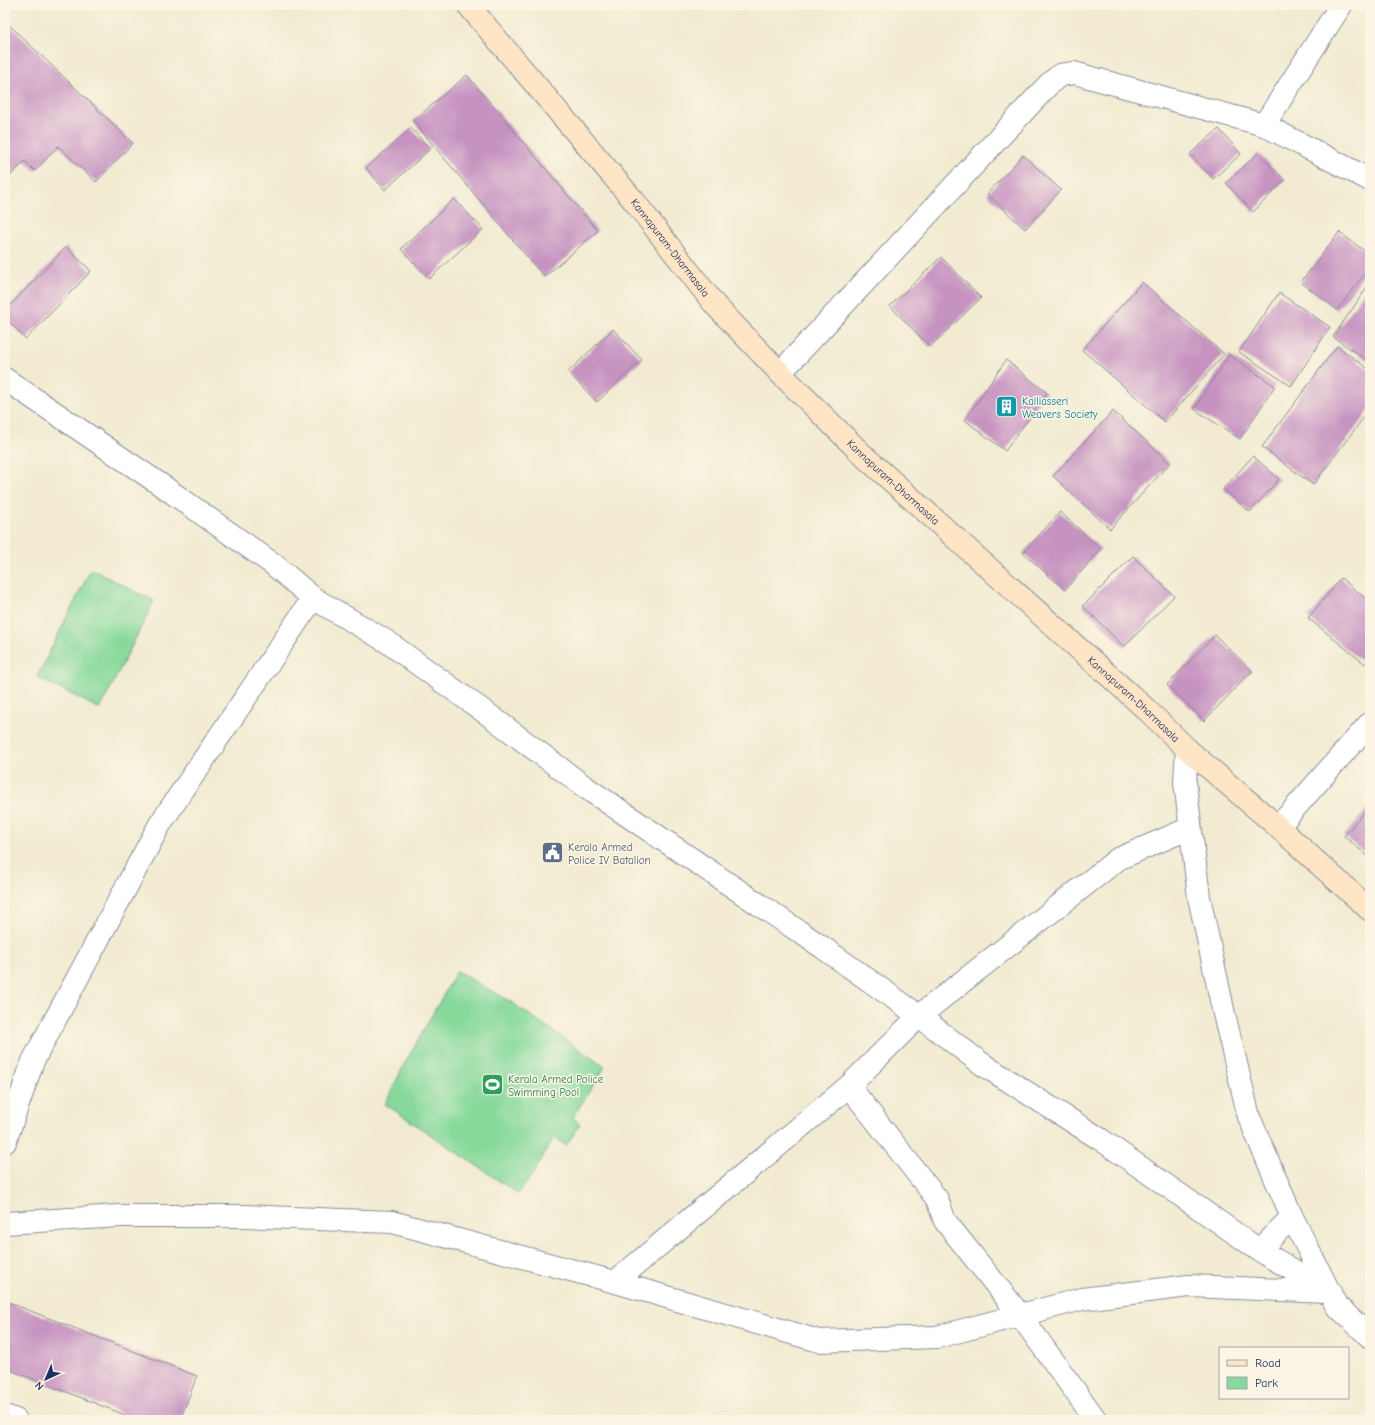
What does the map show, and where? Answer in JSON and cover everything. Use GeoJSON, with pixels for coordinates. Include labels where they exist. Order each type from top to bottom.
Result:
{"type":"FeatureCollection","features":[{"type":"Feature","properties":{"kind":"main road","name":"Kannapuram-Dharmasala"},"geometry":{"type":"LineString","coordinates":[[468,5],[634,201],[715,305],[780,373],[865,457],[1147,710],[1187,748],[1370,910]]}},
{"type":"Feature","properties":{"kind":"street"},"geometry":{"type":"LineString","coordinates":[[1264,125],[1341,5]]}},
{"type":"Feature","properties":{"kind":"street"},"geometry":{"type":"LineString","coordinates":[[780,373],[1049,84],[1060,75],[1074,73],[1264,125],[1370,180]]}},
{"type":"Feature","properties":{"kind":"street"},"geometry":{"type":"LineString","coordinates":[[5,378],[142,471],[248,546],[273,564],[313,598],[386,641],[493,718],[585,787],[822,947],[919,1016],[982,1064],[1100,1139],[1259,1250],[1330,1292]]}},
{"type":"Feature","properties":{"kind":"street"},"geometry":{"type":"LineString","coordinates":[[5,1142],[33,1061],[160,824],[313,598]]}},
{"type":"Feature","properties":{"kind":"street"},"geometry":{"type":"LineString","coordinates":[[1278,827],[1370,723]]}},
{"type":"Feature","properties":{"kind":"street"},"geometry":{"type":"LineString","coordinates":[[1187,748],[1185,782],[1199,897],[1224,1014],[1249,1118],[1292,1217],[1336,1305],[1370,1338]]}},
{"type":"Feature","properties":{"kind":"street"},"geometry":{"type":"LineString","coordinates":[[614,1282],[849,1086],[919,1016],[1118,859],[1190,828]]}},
{"type":"Feature","properties":{"kind":"street"},"geometry":{"type":"LineString","coordinates":[[849,1086],[937,1199],[945,1221],[1020,1315],[1096,1420]]}},
{"type":"Feature","properties":{"kind":"street"},"geometry":{"type":"LineString","coordinates":[[5,1223],[120,1216],[245,1216],[392,1222],[614,1282],[819,1341],[936,1337],[1082,1299],[1188,1286],[1330,1292]]}},
{"type":"Feature","properties":{"kind":"street"},"geometry":{"type":"LineString","coordinates":[[1259,1250],[1292,1217]]}},
{"type":"Feature","properties":{"kind":"street"},"geometry":{"type":"LineString","coordinates":[[5,1416],[16,1420]]}},
{"type":"Feature","properties":{"kind":"green space"},"geometry":{"type":"Polygon","coordinates":[[[91,569],[154,601],[100,709],[37,677],[91,569]]]}},
{"type":"Feature","properties":{"kind":"green space","name":"Kerala Armed Police Swimming Pool"},"geometry":{"type":"Polygon","coordinates":[[[457,971],[511,1002],[605,1067],[573,1117],[580,1124],[566,1146],[554,1137],[535,1171],[518,1194],[385,1104],[406,1061],[457,971]]]}},
{"type":"Feature","properties":{"kind":"building"},"geometry":{"type":"Polygon","coordinates":[[[5,21],[133,143],[96,182],[58,146],[35,171],[25,161],[6,180],[5,105],[10,100],[5,95],[5,21]]]}},
{"type":"Feature","properties":{"kind":"building"},"geometry":{"type":"Polygon","coordinates":[[[467,75],[598,231],[544,277],[413,121],[467,75]]]}},
{"type":"Feature","properties":{"kind":"building"},"geometry":{"type":"Polygon","coordinates":[[[411,128],[430,149],[385,190],[366,168],[411,128]]]}},
{"type":"Feature","properties":{"kind":"building"},"geometry":{"type":"Polygon","coordinates":[[[1219,129],[1241,154],[1213,179],[1190,154],[1219,129]]]}},
{"type":"Feature","properties":{"kind":"building"},"geometry":{"type":"Polygon","coordinates":[[[1258,153],[1285,180],[1253,212],[1226,183],[1258,153]]]}},
{"type":"Feature","properties":{"kind":"building"},"geometry":{"type":"Polygon","coordinates":[[[1023,155],[1061,190],[1025,229],[987,194],[1023,155]]]}},
{"type":"Feature","properties":{"kind":"building"},"geometry":{"type":"Polygon","coordinates":[[[454,199],[483,229],[429,279],[401,249],[454,199]]]}},
{"type":"Feature","properties":{"kind":"building"},"geometry":{"type":"Polygon","coordinates":[[[1339,232],[1370,255],[1370,267],[1337,310],[1301,282],[1339,232]]]}},
{"type":"Feature","properties":{"kind":"building"},"geometry":{"type":"Polygon","coordinates":[[[66,247],[91,271],[26,339],[5,318],[5,311],[66,247]]]}},
{"type":"Feature","properties":{"kind":"building"},"geometry":{"type":"Polygon","coordinates":[[[941,257],[981,298],[930,347],[890,306],[941,257]]]}},
{"type":"Feature","properties":{"kind":"building"},"geometry":{"type":"Polygon","coordinates":[[[1142,282],[1224,354],[1165,422],[1082,350],[1142,282]]]}},
{"type":"Feature","properties":{"kind":"building"},"geometry":{"type":"Polygon","coordinates":[[[1370,283],[1370,362],[1333,337],[1370,283]]]}},
{"type":"Feature","properties":{"kind":"building"},"geometry":{"type":"Polygon","coordinates":[[[1279,293],[1330,327],[1291,386],[1239,352],[1279,293]]]}},
{"type":"Feature","properties":{"kind":"building"},"geometry":{"type":"Polygon","coordinates":[[[613,329],[642,360],[597,402],[568,372],[613,329]]]}},
{"type":"Feature","properties":{"kind":"building"},"geometry":{"type":"Polygon","coordinates":[[[1337,346],[1370,370],[1370,409],[1313,485],[1262,447],[1337,346]]]}},
{"type":"Feature","properties":{"kind":"building"},"geometry":{"type":"Polygon","coordinates":[[[1229,355],[1275,386],[1240,439],[1194,409],[1229,355]]]}},
{"type":"Feature","properties":{"kind":"building","name":"Kalliasseri Weavers Society"},"geometry":{"type":"Polygon","coordinates":[[[1006,360],[1047,393],[1005,451],[965,420],[1006,360]]]}},
{"type":"Feature","properties":{"kind":"building"},"geometry":{"type":"Polygon","coordinates":[[[1113,411],[1170,463],[1110,529],[1053,476],[1113,411]]]}},
{"type":"Feature","properties":{"kind":"building"},"geometry":{"type":"Polygon","coordinates":[[[1253,456],[1279,479],[1250,512],[1223,489],[1253,456]]]}},
{"type":"Feature","properties":{"kind":"building"},"geometry":{"type":"Polygon","coordinates":[[[1060,512],[1101,549],[1065,590],[1023,553],[1060,512]]]}},
{"type":"Feature","properties":{"kind":"building"},"geometry":{"type":"Polygon","coordinates":[[[1133,556],[1174,596],[1124,647],[1083,606],[1133,556]]]}},
{"type":"Feature","properties":{"kind":"building"},"geometry":{"type":"Polygon","coordinates":[[[1341,578],[1370,602],[1370,658],[1365,664],[1308,618],[1341,578]]]}},
{"type":"Feature","properties":{"kind":"building"},"geometry":{"type":"Polygon","coordinates":[[[1215,635],[1252,671],[1204,721],[1167,685],[1215,635]]]}},
{"type":"Feature","properties":{"kind":"building"},"geometry":{"type":"Polygon","coordinates":[[[1370,805],[1370,858],[1344,836],[1370,805]]]}},
{"type":"Feature","properties":{"kind":"building"},"geometry":{"type":"Polygon","coordinates":[[[5,1301],[197,1376],[180,1420],[138,1420],[5,1368],[5,1301]]]}},
{"type":"Feature","properties":{"kind":"place","name":"Kalliasseri Weavers Society"},"geometry":{"type":"Point","coordinates":[1006,407]}},
{"type":"Feature","properties":{"kind":"place","name":"Kerala Armed Police IV Batalion"},"geometry":{"type":"Point","coordinates":[552,853]}},
{"type":"Feature","properties":{"kind":"place","name":"Kerala Armed Police Swimming Pool"},"geometry":{"type":"Point","coordinates":[493,1085]}}]}
